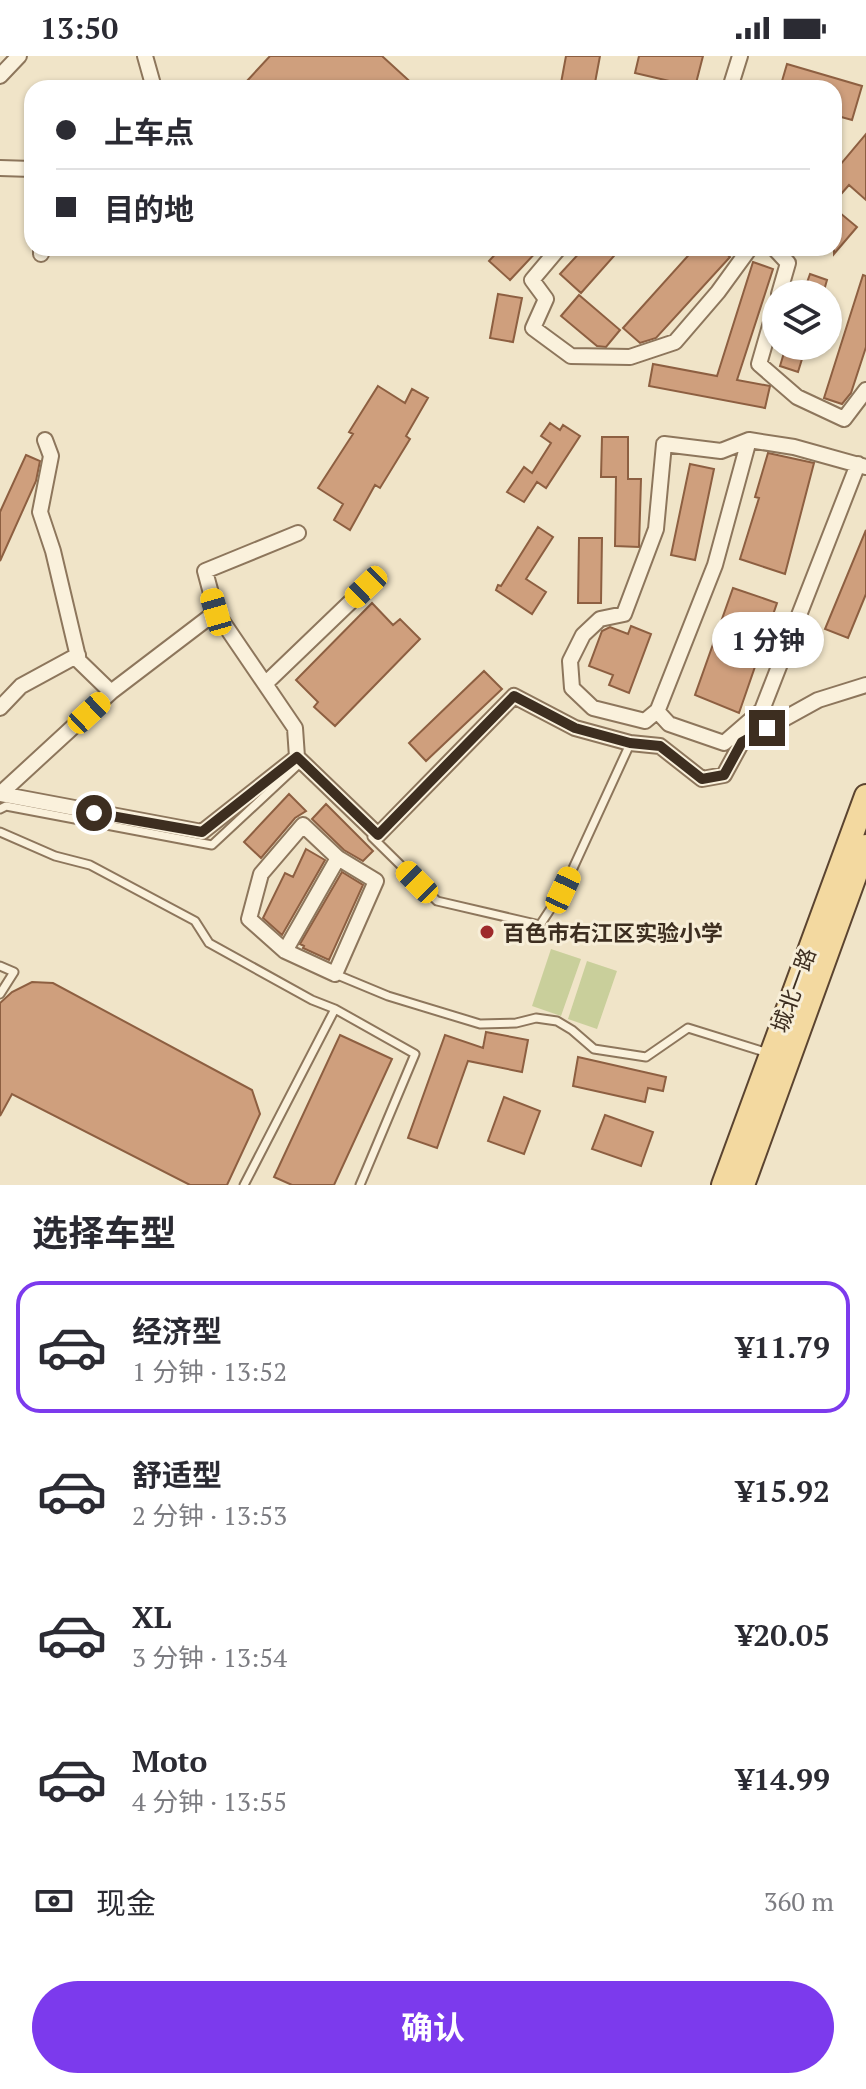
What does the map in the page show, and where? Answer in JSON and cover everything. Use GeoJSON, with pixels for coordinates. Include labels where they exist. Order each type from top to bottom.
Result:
{"type":"FeatureCollection","features":[{"type":"Feature","properties":{"kind":"main road","name":"城北一路"},"geometry":{"type":"LineString","coordinates":[[723,1185],[866,796]]}},
{"type":"Feature","properties":{"kind":"main road","name":"城北一路"},"geometry":{"type":"LineString","coordinates":[[743,1185],[866,846]]}},
{"type":"Feature","properties":{"kind":"street"},"geometry":{"type":"LineString","coordinates":[[0,76],[19,56]]}},
{"type":"Feature","properties":{"kind":"street"},"geometry":{"type":"LineString","coordinates":[[145,56],[152,80]]}},
{"type":"Feature","properties":{"kind":"street"},"geometry":{"type":"LineString","coordinates":[[732,80],[740,56]]}},
{"type":"Feature","properties":{"kind":"street"},"geometry":{"type":"LineString","coordinates":[[0,168],[24,169]]}},
{"type":"Feature","properties":{"kind":"street"},"geometry":{"type":"LineString","coordinates":[[552,256],[532,280],[546,299],[533,328],[571,356],[630,357],[675,342],[744,256]]}},
{"type":"Feature","properties":{"kind":"street"},"geometry":{"type":"LineString","coordinates":[[781,256],[788,263],[783,280]]}},
{"type":"Feature","properties":{"kind":"street"},"geometry":{"type":"LineString","coordinates":[[762,354],[759,364],[797,397],[844,419],[866,390]]}},
{"type":"Feature","properties":{"kind":"street"},"geometry":{"type":"LineString","coordinates":[[45,440],[51,456],[40,512],[53,551],[79,661],[111,692]]}},
{"type":"Feature","properties":{"kind":"street"},"geometry":{"type":"LineString","coordinates":[[657,712],[669,724],[724,743],[762,710],[862,466],[794,447],[749,440],[721,451],[664,444],[656,529],[624,614],[600,619],[583,635],[570,661],[572,688],[593,708],[645,721],[657,712],[715,565],[749,440]]}},
{"type":"Feature","properties":{"kind":"street"},"geometry":{"type":"LineString","coordinates":[[298,533],[205,571],[216,612],[295,728],[297,757],[378,835],[514,696],[575,728],[630,743],[660,746],[702,779],[724,775],[742,742],[818,700],[866,685]]}},
{"type":"Feature","properties":{"kind":"street"},"geometry":{"type":"LineString","coordinates":[[265,684],[366,587]]}},
{"type":"Feature","properties":{"kind":"street"},"geometry":{"type":"LineString","coordinates":[[216,612],[111,692],[0,794],[202,832],[297,757]]}},
{"type":"Feature","properties":{"kind":"street"},"geometry":{"type":"LineString","coordinates":[[0,708],[21,686],[78,655]]}},
{"type":"Feature","properties":{"kind":"street"},"geometry":{"type":"LineString","coordinates":[[303,825],[338,858],[376,881],[335,974],[285,951],[249,919],[261,874],[303,825]]}},
{"type":"Feature","properties":{"kind":"street"},"geometry":{"type":"LineString","coordinates":[[285,951],[338,858]]}},
{"type":"Feature","properties":{"kind":"lane"},"geometry":{"type":"LineString","coordinates":[[0,809],[6,806],[212,845],[299,764],[437,901],[540,925],[563,890],[630,743]]}},
{"type":"Feature","properties":{"kind":"lane"},"geometry":{"type":"LineString","coordinates":[[0,832],[55,856],[90,865],[195,921],[209,943],[415,1054],[360,1185]]}},
{"type":"Feature","properties":{"kind":"lane"},"geometry":{"type":"LineString","coordinates":[[0,966],[14,972],[0,994]]}},
{"type":"Feature","properties":{"kind":"lane"},"geometry":{"type":"LineString","coordinates":[[335,974],[388,996],[480,1024],[516,1023],[536,1018],[557,1021],[594,1049],[646,1057],[688,1028],[770,1053]]}},
{"type":"Feature","properties":{"kind":"lane"},"geometry":{"type":"LineString","coordinates":[[244,1185],[335,1009]]}},
{"type":"Feature","properties":{"kind":"green space"},"geometry":{"type":"Polygon","coordinates":[[[551,949],[581,959],[561,1016],[532,1006],[551,949]]]}},
{"type":"Feature","properties":{"kind":"green space"},"geometry":{"type":"Polygon","coordinates":[[[587,961],[617,971],[597,1029],[568,1019],[587,961]]]}},
{"type":"Feature","properties":{"kind":"building"},"geometry":{"type":"Polygon","coordinates":[[[270,56],[382,56],[408,80],[248,80],[270,56]]]}},
{"type":"Feature","properties":{"kind":"building"},"geometry":{"type":"Polygon","coordinates":[[[566,56],[600,56],[596,80],[562,80],[566,56]]]}},
{"type":"Feature","properties":{"kind":"building"},"geometry":{"type":"Polygon","coordinates":[[[639,56],[703,56],[697,80],[665,80],[635,73],[639,56]]]}},
{"type":"Feature","properties":{"kind":"building"},"geometry":{"type":"Polygon","coordinates":[[[787,64],[842,80],[782,80],[787,64]]]}},
{"type":"Feature","properties":{"kind":"building"},"geometry":{"type":"Polygon","coordinates":[[[842,80],[862,86],[852,120],[842,117],[842,80]]]}},
{"type":"Feature","properties":{"kind":"building"},"geometry":{"type":"Polygon","coordinates":[[[866,134],[866,200],[849,185],[842,193],[842,162],[866,134]]]}},
{"type":"Feature","properties":{"kind":"building"},"geometry":{"type":"Polygon","coordinates":[[[842,215],[857,227],[842,245],[842,215]]]}},
{"type":"Feature","properties":{"kind":"building"},"geometry":{"type":"Polygon","coordinates":[[[494,256],[532,256],[510,280],[489,261],[494,256]]]}},
{"type":"Feature","properties":{"kind":"building"},"geometry":{"type":"Polygon","coordinates":[[[577,256],[614,256],[581,293],[560,274],[577,256]]]}},
{"type":"Feature","properties":{"kind":"building"},"geometry":{"type":"Polygon","coordinates":[[[688,256],[730,257],[656,338],[640,343],[623,328],[688,256]]]}},
{"type":"Feature","properties":{"kind":"building"},"geometry":{"type":"Polygon","coordinates":[[[753,262],[773,269],[769,280],[762,280],[762,303],[737,380],[770,386],[765,408],[649,386],[653,364],[717,376],[753,262]]]}},
{"type":"Feature","properties":{"kind":"building"},"geometry":{"type":"Polygon","coordinates":[[[810,274],[827,280],[808,280],[810,274]]]}},
{"type":"Feature","properties":{"kind":"building"},"geometry":{"type":"Polygon","coordinates":[[[863,275],[866,276],[866,347],[851,393],[842,404],[824,398],[836,360],[842,360],[842,341],[863,275]]]}},
{"type":"Feature","properties":{"kind":"building"},"geometry":{"type":"Polygon","coordinates":[[[498,294],[522,298],[513,342],[490,338],[498,294]]]}},
{"type":"Feature","properties":{"kind":"building"},"geometry":{"type":"Polygon","coordinates":[[[579,295],[620,330],[606,347],[597,346],[561,316],[579,295]]]}},
{"type":"Feature","properties":{"kind":"building"},"geometry":{"type":"Polygon","coordinates":[[[782,360],[802,360],[798,372],[780,366],[782,360]]]}},
{"type":"Feature","properties":{"kind":"building"},"geometry":{"type":"Polygon","coordinates":[[[378,386],[405,403],[412,389],[428,398],[406,436],[410,439],[380,488],[375,485],[350,530],[334,520],[343,504],[318,488],[353,434],[349,432],[378,386]]]}},
{"type":"Feature","properties":{"kind":"building"},"geometry":{"type":"Polygon","coordinates":[[[550,423],[560,430],[563,425],[580,436],[546,488],[537,482],[524,502],[507,492],[524,467],[532,473],[551,443],[541,436],[550,423]]]}},
{"type":"Feature","properties":{"kind":"building"},"geometry":{"type":"Polygon","coordinates":[[[602,437],[628,437],[628,479],[641,479],[639,547],[615,546],[616,477],[601,477],[602,437]]]}},
{"type":"Feature","properties":{"kind":"building"},"geometry":{"type":"Polygon","coordinates":[[[768,453],[814,463],[785,574],[740,559],[759,498],[755,497],[768,453]]]}},
{"type":"Feature","properties":{"kind":"building"},"geometry":{"type":"Polygon","coordinates":[[[26,455],[40,461],[36,481],[0,561],[0,512],[26,455]]]}},
{"type":"Feature","properties":{"kind":"building"},"geometry":{"type":"Polygon","coordinates":[[[690,464],[714,469],[695,560],[671,555],[690,464]]]}},
{"type":"Feature","properties":{"kind":"building"},"geometry":{"type":"Polygon","coordinates":[[[538,527],[553,537],[526,579],[546,592],[532,614],[496,590],[538,527]]]}},
{"type":"Feature","properties":{"kind":"building"},"geometry":{"type":"Polygon","coordinates":[[[866,530],[866,594],[848,638],[825,629],[866,530]]]}},
{"type":"Feature","properties":{"kind":"building"},"geometry":{"type":"Polygon","coordinates":[[[579,538],[602,538],[601,603],[578,603],[579,538]]]}},
{"type":"Feature","properties":{"kind":"building"},"geometry":{"type":"Polygon","coordinates":[[[733,588],[777,603],[739,713],[695,695],[733,588]]]}},
{"type":"Feature","properties":{"kind":"building"},"geometry":{"type":"Polygon","coordinates":[[[372,603],[393,625],[400,619],[420,639],[335,726],[314,707],[318,702],[296,680],[372,603]]]}},
{"type":"Feature","properties":{"kind":"building"},"geometry":{"type":"Polygon","coordinates":[[[631,626],[651,634],[629,693],[609,685],[613,675],[589,666],[602,631],[610,627],[628,634],[631,626]]]}},
{"type":"Feature","properties":{"kind":"building"},"geometry":{"type":"Polygon","coordinates":[[[484,671],[502,689],[426,761],[409,743],[484,671]]]}},
{"type":"Feature","properties":{"kind":"building"},"geometry":{"type":"Polygon","coordinates":[[[289,794],[306,811],[295,818],[261,858],[244,842],[289,794]]]}},
{"type":"Feature","properties":{"kind":"building"},"geometry":{"type":"Polygon","coordinates":[[[326,804],[373,851],[363,861],[344,850],[312,819],[326,804]]]}},
{"type":"Feature","properties":{"kind":"building"},"geometry":{"type":"Polygon","coordinates":[[[306,849],[325,860],[282,935],[263,918],[285,873],[293,877],[306,849]]]}},
{"type":"Feature","properties":{"kind":"building"},"geometry":{"type":"Polygon","coordinates":[[[342,872],[363,885],[329,960],[300,944],[342,872]]]}},
{"type":"Feature","properties":{"kind":"building"},"geometry":{"type":"Polygon","coordinates":[[[32,982],[53,983],[252,1090],[260,1114],[227,1185],[190,1185],[12,1094],[0,1116],[0,1003],[12,992],[32,982]]]}},
{"type":"Feature","properties":{"kind":"building"},"geometry":{"type":"Polygon","coordinates":[[[486,1032],[528,1040],[522,1072],[468,1061],[437,1148],[408,1138],[445,1035],[483,1048],[486,1032]]]}},
{"type":"Feature","properties":{"kind":"building"},"geometry":{"type":"Polygon","coordinates":[[[340,1035],[392,1059],[334,1185],[292,1185],[274,1177],[340,1035]]]}},
{"type":"Feature","properties":{"kind":"building"},"geometry":{"type":"Polygon","coordinates":[[[578,1057],[666,1077],[663,1091],[648,1088],[645,1102],[573,1086],[578,1057]]]}},
{"type":"Feature","properties":{"kind":"building"},"geometry":{"type":"Polygon","coordinates":[[[504,1097],[540,1111],[524,1154],[488,1141],[504,1097]]]}},
{"type":"Feature","properties":{"kind":"building"},"geometry":{"type":"Polygon","coordinates":[[[605,1115],[653,1132],[641,1166],[592,1149],[605,1115]]]}},
{"type":"Feature","properties":{"kind":"place","name":"百色市右江区实验小学"},"geometry":{"type":"Point","coordinates":[487,932]}},
{"type":"Feature","properties":{"kind":"route"},"geometry":{"type":"LineString","coordinates":[[94,813],[202,832],[297,757],[378,835],[514,696],[575,728],[630,743],[660,746],[702,779],[724,775],[742,742],[767,728]]}}]}
